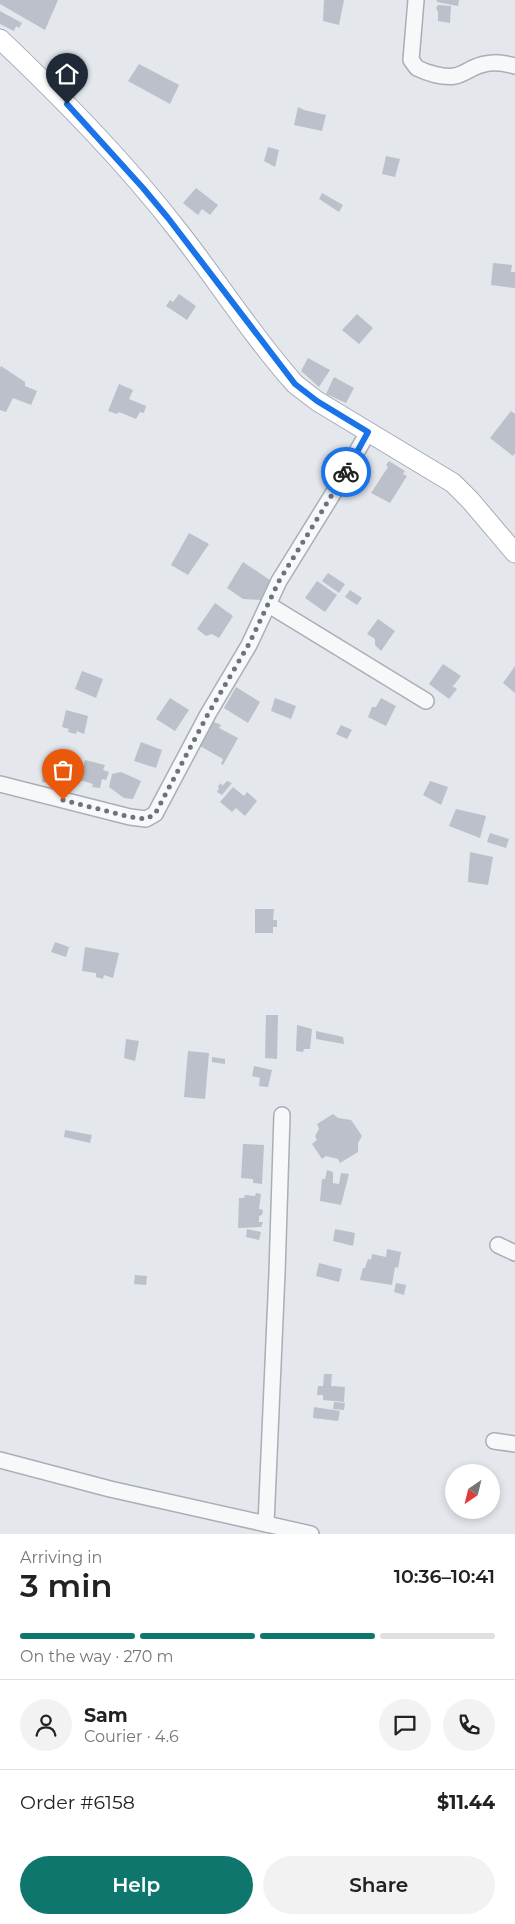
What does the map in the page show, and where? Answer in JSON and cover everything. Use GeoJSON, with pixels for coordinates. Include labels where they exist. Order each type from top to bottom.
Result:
{"type":"FeatureCollection","features":[{"type":"Feature","properties":{"kind":"main road"},"geometry":{"type":"LineString","coordinates":[[0,39],[67,104],[143,188],[180,233],[295,384],[317,401],[458,487],[515,553]]}},
{"type":"Feature","properties":{"kind":"street"},"geometry":{"type":"LineString","coordinates":[[416,0],[411,60],[416,68],[448,77],[491,62],[502,62],[515,66]]}},
{"type":"Feature","properties":{"kind":"street"},"geometry":{"type":"LineString","coordinates":[[0,784],[130,817],[146,819],[155,814],[183,765],[208,714],[249,644],[279,581],[334,492],[368,432]]}},
{"type":"Feature","properties":{"kind":"street"},"geometry":{"type":"LineString","coordinates":[[269,605],[426,702]]}},
{"type":"Feature","properties":{"kind":"street"},"geometry":{"type":"LineString","coordinates":[[266,1524],[282,1115]]}},
{"type":"Feature","properties":{"kind":"street"},"geometry":{"type":"LineString","coordinates":[[498,1245],[515,1253]]}},
{"type":"Feature","properties":{"kind":"street"},"geometry":{"type":"LineString","coordinates":[[494,1440],[515,1444]]}},
{"type":"Feature","properties":{"kind":"street"},"geometry":{"type":"LineString","coordinates":[[0,1460],[110,1489],[311,1534]]}},
{"type":"Feature","properties":{"kind":"building"},"geometry":{"type":"Polygon","coordinates":[[[0,0],[58,0],[45,30],[0,4],[0,0]]]}},
{"type":"Feature","properties":{"kind":"building"},"geometry":{"type":"Polygon","coordinates":[[[324,0],[344,0],[339,25],[323,21],[324,0]]]}},
{"type":"Feature","properties":{"kind":"building"},"geometry":{"type":"Polygon","coordinates":[[[437,0],[459,0],[458,6],[437,2],[437,0]]]}},
{"type":"Feature","properties":{"kind":"building"},"geometry":{"type":"Polygon","coordinates":[[[438,5],[451,6],[450,23],[438,21],[436,8],[438,5]]]}},
{"type":"Feature","properties":{"kind":"building"},"geometry":{"type":"Polygon","coordinates":[[[0,11],[22,23],[19,28],[16,26],[14,31],[0,24],[0,11]]]}},
{"type":"Feature","properties":{"kind":"building"},"geometry":{"type":"Polygon","coordinates":[[[139,64],[179,85],[170,104],[128,81],[139,64]]]}},
{"type":"Feature","properties":{"kind":"building"},"geometry":{"type":"Polygon","coordinates":[[[298,107],[326,115],[322,131],[294,125],[298,107]]]}},
{"type":"Feature","properties":{"kind":"building"},"geometry":{"type":"Polygon","coordinates":[[[268,147],[279,150],[275,167],[264,161],[268,147]]]}},
{"type":"Feature","properties":{"kind":"building"},"geometry":{"type":"Polygon","coordinates":[[[386,156],[400,159],[395,177],[382,174],[386,156]]]}},
{"type":"Feature","properties":{"kind":"building"},"geometry":{"type":"Polygon","coordinates":[[[196,188],[218,205],[210,215],[202,209],[198,215],[183,203],[196,188]]]}},
{"type":"Feature","properties":{"kind":"building"},"geometry":{"type":"Polygon","coordinates":[[[322,193],[343,205],[339,212],[319,199],[322,193]]]}},
{"type":"Feature","properties":{"kind":"building"},"geometry":{"type":"Polygon","coordinates":[[[493,263],[512,265],[511,272],[515,272],[515,288],[491,285],[493,263]]]}},
{"type":"Feature","properties":{"kind":"building"},"geometry":{"type":"Polygon","coordinates":[[[179,294],[196,306],[187,320],[166,306],[170,300],[173,302],[179,294]]]}},
{"type":"Feature","properties":{"kind":"building"},"geometry":{"type":"Polygon","coordinates":[[[357,314],[373,328],[359,344],[342,330],[357,314]]]}},
{"type":"Feature","properties":{"kind":"building"},"geometry":{"type":"Polygon","coordinates":[[[308,358],[330,370],[319,387],[301,371],[308,358]]]}},
{"type":"Feature","properties":{"kind":"building"},"geometry":{"type":"Polygon","coordinates":[[[1,366],[25,382],[25,386],[37,391],[31,405],[13,398],[6,412],[0,410],[1,366]]]}},
{"type":"Feature","properties":{"kind":"building"},"geometry":{"type":"Polygon","coordinates":[[[334,377],[354,388],[346,403],[326,394],[334,377]]]}},
{"type":"Feature","properties":{"kind":"building"},"geometry":{"type":"Polygon","coordinates":[[[119,384],[133,390],[129,399],[146,406],[144,413],[140,412],[136,419],[119,412],[117,414],[108,411],[119,384]]]}},
{"type":"Feature","properties":{"kind":"building"},"geometry":{"type":"Polygon","coordinates":[[[511,411],[515,414],[515,453],[513,456],[490,438],[511,411]]]}},
{"type":"Feature","properties":{"kind":"building"},"geometry":{"type":"Polygon","coordinates":[[[389,461],[405,471],[403,474],[407,476],[390,503],[371,493],[388,467],[386,465],[389,461]]]}},
{"type":"Feature","properties":{"kind":"building"},"geometry":{"type":"Polygon","coordinates":[[[189,533],[209,544],[188,575],[171,565],[189,533]]]}},
{"type":"Feature","properties":{"kind":"building"},"geometry":{"type":"Polygon","coordinates":[[[243,562],[273,582],[261,600],[243,599],[227,588],[243,562]]]}},
{"type":"Feature","properties":{"kind":"building"},"geometry":{"type":"Polygon","coordinates":[[[328,573],[345,584],[339,593],[322,581],[328,573]]]}},
{"type":"Feature","properties":{"kind":"building"},"geometry":{"type":"Polygon","coordinates":[[[317,581],[337,595],[325,612],[305,598],[317,581]]]}},
{"type":"Feature","properties":{"kind":"building"},"geometry":{"type":"Polygon","coordinates":[[[350,590],[362,598],[357,605],[345,597],[350,590]]]}},
{"type":"Feature","properties":{"kind":"building"},"geometry":{"type":"Polygon","coordinates":[[[215,603],[233,616],[219,638],[212,634],[206,636],[197,629],[215,603]]]}},
{"type":"Feature","properties":{"kind":"building"},"geometry":{"type":"Polygon","coordinates":[[[378,619],[395,631],[381,651],[375,645],[375,639],[367,634],[378,619]]]}},
{"type":"Feature","properties":{"kind":"building"},"geometry":{"type":"Polygon","coordinates":[[[443,664],[461,676],[452,686],[457,689],[449,699],[429,684],[443,664]]]}},
{"type":"Feature","properties":{"kind":"building"},"geometry":{"type":"Polygon","coordinates":[[[515,666],[515,693],[503,683],[515,666]]]}},
{"type":"Feature","properties":{"kind":"building"},"geometry":{"type":"Polygon","coordinates":[[[82,671],[103,679],[96,698],[75,689],[82,671]]]}},
{"type":"Feature","properties":{"kind":"building"},"geometry":{"type":"Polygon","coordinates":[[[236,687],[260,702],[248,723],[224,708],[236,687]]]}},
{"type":"Feature","properties":{"kind":"building"},"geometry":{"type":"Polygon","coordinates":[[[170,698],[189,710],[175,731],[156,719],[170,698]]]}},
{"type":"Feature","properties":{"kind":"building"},"geometry":{"type":"Polygon","coordinates":[[[275,698],[296,706],[291,719],[271,711],[275,698]]]}},
{"type":"Feature","properties":{"kind":"building"},"geometry":{"type":"Polygon","coordinates":[[[381,698],[396,706],[386,726],[368,717],[372,707],[376,707],[381,698]]]}},
{"type":"Feature","properties":{"kind":"building"},"geometry":{"type":"Polygon","coordinates":[[[66,710],[88,716],[84,734],[77,731],[76,734],[68,732],[69,729],[62,727],[66,710]]]}},
{"type":"Feature","properties":{"kind":"building"},"geometry":{"type":"Polygon","coordinates":[[[214,722],[221,725],[219,728],[238,738],[223,765],[221,764],[223,759],[200,746],[214,722]]]}},
{"type":"Feature","properties":{"kind":"building"},"geometry":{"type":"Polygon","coordinates":[[[341,725],[352,730],[347,739],[336,734],[341,725]]]}},
{"type":"Feature","properties":{"kind":"building"},"geometry":{"type":"Polygon","coordinates":[[[141,742],[162,750],[156,768],[134,761],[141,742]]]}},
{"type":"Feature","properties":{"kind":"building"},"geometry":{"type":"Polygon","coordinates":[[[45,758],[69,762],[67,786],[42,782],[45,758]]]}},
{"type":"Feature","properties":{"kind":"building"},"geometry":{"type":"Polygon","coordinates":[[[85,760],[105,765],[103,770],[109,772],[106,780],[102,779],[100,788],[92,787],[93,784],[80,780],[81,774],[78,773],[80,765],[83,767],[85,760]]]}},
{"type":"Feature","properties":{"kind":"building"},"geometry":{"type":"Polygon","coordinates":[[[121,772],[141,781],[133,799],[124,798],[109,787],[112,774],[121,772]]]}},
{"type":"Feature","properties":{"kind":"building"},"geometry":{"type":"Polygon","coordinates":[[[227,781],[232,783],[222,795],[217,792],[218,786],[221,783],[222,786],[227,781]]]}},
{"type":"Feature","properties":{"kind":"building"},"geometry":{"type":"Polygon","coordinates":[[[430,781],[448,787],[441,805],[423,795],[430,781]]]}},
{"type":"Feature","properties":{"kind":"building"},"geometry":{"type":"Polygon","coordinates":[[[233,787],[244,796],[247,792],[257,801],[245,816],[236,808],[232,812],[220,802],[233,787]]]}},
{"type":"Feature","properties":{"kind":"building"},"geometry":{"type":"Polygon","coordinates":[[[456,809],[486,816],[480,838],[449,826],[456,809]]]}},
{"type":"Feature","properties":{"kind":"building"},"geometry":{"type":"Polygon","coordinates":[[[490,833],[509,839],[506,848],[487,842],[490,833]]]}},
{"type":"Feature","properties":{"kind":"building"},"geometry":{"type":"Polygon","coordinates":[[[470,852],[493,857],[488,885],[468,882],[470,852]]]}},
{"type":"Feature","properties":{"kind":"building"},"geometry":{"type":"Polygon","coordinates":[[[255,909],[274,909],[273,920],[277,920],[277,927],[273,927],[273,933],[255,933],[255,909]]]}},
{"type":"Feature","properties":{"kind":"building"},"geometry":{"type":"Polygon","coordinates":[[[55,942],[69,947],[66,957],[51,952],[55,942]]]}},
{"type":"Feature","properties":{"kind":"building"},"geometry":{"type":"Polygon","coordinates":[[[85,947],[119,953],[113,978],[104,975],[103,979],[96,977],[96,973],[82,971],[85,947]]]}},
{"type":"Feature","properties":{"kind":"building"},"geometry":{"type":"Polygon","coordinates":[[[266,1015],[278,1015],[277,1059],[265,1058],[266,1015]]]}},
{"type":"Feature","properties":{"kind":"building"},"geometry":{"type":"Polygon","coordinates":[[[297,1025],[312,1029],[310,1049],[304,1049],[303,1052],[296,1051],[297,1025]]]}},
{"type":"Feature","properties":{"kind":"building"},"geometry":{"type":"Polygon","coordinates":[[[316,1031],[343,1037],[344,1044],[316,1039],[316,1031]]]}},
{"type":"Feature","properties":{"kind":"building"},"geometry":{"type":"Polygon","coordinates":[[[126,1039],[139,1041],[135,1061],[124,1058],[126,1039]]]}},
{"type":"Feature","properties":{"kind":"building"},"geometry":{"type":"Polygon","coordinates":[[[188,1051],[209,1053],[205,1099],[184,1097],[188,1051]]]}},
{"type":"Feature","properties":{"kind":"building"},"geometry":{"type":"Polygon","coordinates":[[[212,1057],[225,1059],[225,1064],[212,1062],[212,1057]]]}},
{"type":"Feature","properties":{"kind":"building"},"geometry":{"type":"Polygon","coordinates":[[[254,1066],[272,1070],[268,1087],[259,1086],[260,1078],[252,1076],[254,1066]]]}},
{"type":"Feature","properties":{"kind":"building"},"geometry":{"type":"Polygon","coordinates":[[[333,1114],[338,1118],[351,1120],[362,1136],[358,1143],[358,1152],[340,1163],[338,1159],[326,1156],[322,1159],[312,1144],[317,1140],[315,1136],[319,1129],[317,1124],[333,1114]]]}},
{"type":"Feature","properties":{"kind":"building"},"geometry":{"type":"Polygon","coordinates":[[[65,1130],[92,1135],[90,1143],[64,1137],[65,1130]]]}},
{"type":"Feature","properties":{"kind":"building"},"geometry":{"type":"Polygon","coordinates":[[[243,1144],[264,1145],[262,1184],[253,1183],[253,1179],[241,1178],[243,1144]]]}},
{"type":"Feature","properties":{"kind":"building"},"geometry":{"type":"Polygon","coordinates":[[[327,1170],[333,1172],[333,1183],[339,1184],[341,1173],[349,1174],[341,1205],[320,1201],[322,1179],[325,1179],[327,1170]]]}},
{"type":"Feature","properties":{"kind":"building"},"geometry":{"type":"Polygon","coordinates":[[[256,1193],[261,1194],[259,1209],[263,1210],[262,1215],[259,1216],[259,1222],[263,1222],[261,1227],[238,1228],[239,1198],[244,1198],[245,1195],[255,1196],[256,1193]]]}},
{"type":"Feature","properties":{"kind":"building"},"geometry":{"type":"Polygon","coordinates":[[[247,1229],[261,1232],[259,1240],[246,1237],[247,1229]]]}},
{"type":"Feature","properties":{"kind":"building"},"geometry":{"type":"Polygon","coordinates":[[[335,1229],[355,1233],[353,1246],[333,1241],[335,1229]]]}},
{"type":"Feature","properties":{"kind":"building"},"geometry":{"type":"Polygon","coordinates":[[[387,1249],[401,1252],[398,1268],[395,1267],[392,1285],[360,1280],[363,1268],[365,1268],[368,1259],[371,1260],[372,1254],[386,1257],[387,1249]]]}},
{"type":"Feature","properties":{"kind":"building"},"geometry":{"type":"Polygon","coordinates":[[[319,1263],[342,1269],[339,1282],[316,1276],[319,1263]]]}},
{"type":"Feature","properties":{"kind":"building"},"geometry":{"type":"Polygon","coordinates":[[[135,1275],[147,1276],[146,1285],[134,1284],[135,1275]]]}},
{"type":"Feature","properties":{"kind":"building"},"geometry":{"type":"Polygon","coordinates":[[[396,1283],[406,1285],[404,1295],[394,1292],[396,1283]]]}},
{"type":"Feature","properties":{"kind":"building"},"geometry":{"type":"Polygon","coordinates":[[[324,1374],[332,1374],[331,1386],[345,1387],[344,1402],[323,1400],[323,1395],[317,1395],[318,1386],[323,1386],[324,1374]]]}},
{"type":"Feature","properties":{"kind":"building"},"geometry":{"type":"Polygon","coordinates":[[[334,1402],[345,1403],[344,1410],[333,1409],[334,1402]]]}},
{"type":"Feature","properties":{"kind":"building"},"geometry":{"type":"Polygon","coordinates":[[[314,1407],[340,1411],[338,1421],[313,1418],[314,1407]]]}},
{"type":"Feature","properties":{"kind":"way so far"},"geometry":{"type":"LineString","coordinates":[[63,800],[130,817],[146,819],[155,814],[183,765],[208,714],[249,644],[279,581],[346,472]]}},
{"type":"Feature","properties":{"kind":"route"},"geometry":{"type":"LineString","coordinates":[[67,104],[168,218],[295,384],[317,401],[368,432],[346,472]]}}]}
